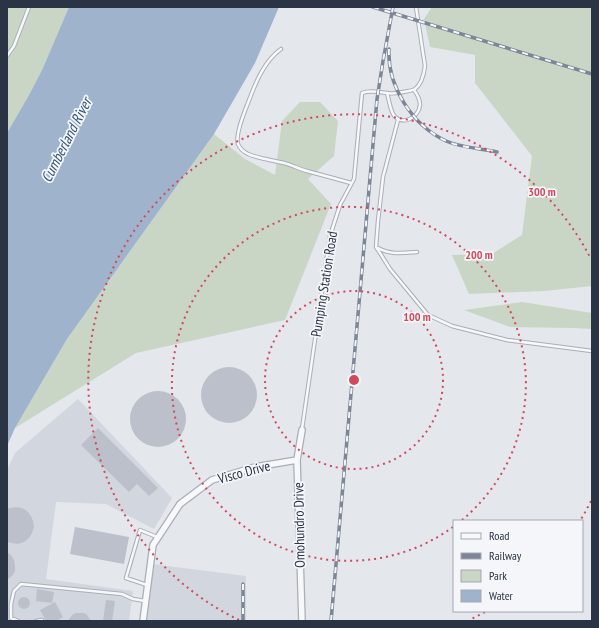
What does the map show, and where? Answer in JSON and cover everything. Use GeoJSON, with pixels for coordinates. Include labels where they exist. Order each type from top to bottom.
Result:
{"type":"FeatureCollection","features":[{"type":"Feature","properties":{"kind":"street","name":"Omohundro Drive"},"geometry":{"type":"LineString","coordinates":[[302,430],[298,460],[302,621]]}},
{"type":"Feature","properties":{"kind":"street","name":"Visco Drive"},"geometry":{"type":"LineString","coordinates":[[143,621],[153,545],[180,504],[212,480],[255,467],[298,460]]}},
{"type":"Feature","properties":{"kind":"lane"},"geometry":{"type":"LineString","coordinates":[[7,56],[14,46],[29,7]]}},
{"type":"Feature","properties":{"kind":"lane"},"geometry":{"type":"LineString","coordinates":[[414,90],[420,104],[417,113],[414,117],[405,121],[398,120],[393,114],[387,93],[398,93],[414,90],[420,84],[424,74],[425,66],[416,7]]}},
{"type":"Feature","properties":{"kind":"lane"},"geometry":{"type":"LineString","coordinates":[[281,49],[275,53],[268,62],[248,102],[238,133],[237,140],[240,148],[248,154],[257,157],[284,163],[306,171],[352,183]]}},
{"type":"Feature","properties":{"kind":"lane","name":"Pumping Station Road"},"geometry":{"type":"LineString","coordinates":[[302,430],[330,236],[340,205],[354,179],[362,93],[378,91],[387,93]]}},
{"type":"Feature","properties":{"kind":"lane"},"geometry":{"type":"LineString","coordinates":[[398,120],[383,177],[376,247],[390,269],[428,315],[452,326],[507,340],[592,351]]}},
{"type":"Feature","properties":{"kind":"lane"},"geometry":{"type":"LineString","coordinates":[[376,247],[384,252],[391,253],[417,252]]}},
{"type":"Feature","properties":{"kind":"lane"},"geometry":{"type":"LineString","coordinates":[[148,585],[126,578],[140,530],[158,538]]}},
{"type":"Feature","properties":{"kind":"lane"},"geometry":{"type":"LineString","coordinates":[[18,621],[11,618],[11,604],[14,591],[21,584],[122,594],[134,600],[146,601]]}},
{"type":"Feature","properties":{"kind":"lane"},"geometry":{"type":"LineString","coordinates":[[36,621],[42,620]]}},
{"type":"Feature","properties":{"kind":"shaded area"},"geometry":{"type":"Polygon","coordinates":[[[78,399],[172,498],[154,529],[106,504],[56,502],[46,579],[133,591],[129,621],[7,621],[7,470],[15,453],[78,399]]]}},
{"type":"Feature","properties":{"kind":"shaded area"},"geometry":{"type":"Polygon","coordinates":[[[152,564],[246,576],[246,621],[145,621],[152,564]]]}},
{"type":"Feature","properties":{"kind":"green space"},"geometry":{"type":"Polygon","coordinates":[[[7,7],[69,7],[42,70],[7,133],[7,7]]]}},
{"type":"Feature","properties":{"kind":"green space"},"geometry":{"type":"Polygon","coordinates":[[[432,7],[592,7],[592,286],[544,291],[469,294],[452,255],[492,254],[522,235],[532,156],[475,83],[475,55],[430,47],[424,19],[432,7]]]}},
{"type":"Feature","properties":{"kind":"green space"},"geometry":{"type":"Polygon","coordinates":[[[300,102],[320,102],[338,121],[334,156],[308,179],[331,204],[285,320],[136,353],[15,428],[67,339],[214,134],[245,159],[275,175],[282,121],[300,102]]]}},
{"type":"Feature","properties":{"kind":"green space"},"geometry":{"type":"Polygon","coordinates":[[[522,302],[592,313],[592,329],[510,327],[464,310],[522,302]]]}},
{"type":"Feature","properties":{"kind":"water","name":"Cumberland River"},"geometry":{"type":"Polygon","coordinates":[[[69,7],[279,7],[255,63],[214,134],[67,339],[15,428],[7,446],[7,133],[42,70],[69,7]]]}},
{"type":"Feature","properties":{"kind":"building"},"geometry":{"type":"Polygon","coordinates":[[[223,367],[235,367],[245,371],[253,379],[257,389],[257,401],[253,411],[245,419],[235,423],[223,423],[213,419],[205,411],[201,401],[201,389],[205,379],[213,371],[223,367]]]}},
{"type":"Feature","properties":{"kind":"building"},"geometry":{"type":"Polygon","coordinates":[[[152,391],[164,391],[174,395],[182,403],[186,413],[186,425],[182,435],[174,443],[164,447],[152,447],[142,443],[134,435],[130,425],[130,413],[134,403],[142,395],[152,391]]]}},
{"type":"Feature","properties":{"kind":"building"},"geometry":{"type":"Polygon","coordinates":[[[98,428],[158,488],[149,496],[137,484],[129,492],[81,445],[98,428]]]}},
{"type":"Feature","properties":{"kind":"building"},"geometry":{"type":"Polygon","coordinates":[[[16,507],[27,511],[31,516],[34,527],[29,538],[18,544],[7,542],[7,509],[16,507]]]}},
{"type":"Feature","properties":{"kind":"building"},"geometry":{"type":"Polygon","coordinates":[[[75,527],[129,537],[124,564],[70,554],[75,527]]]}},
{"type":"Feature","properties":{"kind":"building"},"geometry":{"type":"Polygon","coordinates":[[[7,552],[14,560],[15,571],[7,580],[7,552]]]}},
{"type":"Feature","properties":{"kind":"building"},"geometry":{"type":"Polygon","coordinates":[[[37,589],[54,592],[52,603],[36,601],[37,589]]]}},
{"type":"Feature","properties":{"kind":"building"},"geometry":{"type":"Polygon","coordinates":[[[22,597],[26,597],[30,603],[26,609],[22,609],[18,605],[18,601],[22,597]]]}},
{"type":"Feature","properties":{"kind":"building"},"geometry":{"type":"Polygon","coordinates":[[[106,600],[115,601],[112,621],[103,621],[106,600]]]}},
{"type":"Feature","properties":{"kind":"building"},"geometry":{"type":"Polygon","coordinates":[[[55,602],[63,617],[56,621],[46,621],[40,610],[55,602]]]}},
{"type":"Feature","properties":{"kind":"building"},"geometry":{"type":"Polygon","coordinates":[[[76,613],[84,613],[91,621],[68,621],[72,615],[76,613]]]}},
{"type":"Feature","properties":{"kind":"railway"},"geometry":{"type":"LineString","coordinates":[[373,7],[592,74]]}},
{"type":"Feature","properties":{"kind":"railway"},"geometry":{"type":"LineString","coordinates":[[331,621],[377,99],[393,7]]}},
{"type":"Feature","properties":{"kind":"railway"},"geometry":{"type":"LineString","coordinates":[[389,49],[389,63],[397,90],[412,115],[422,125],[446,141],[465,147],[497,152]]}},
{"type":"Feature","properties":{"kind":"railway"},"geometry":{"type":"LineString","coordinates":[[243,584],[243,621]]}}]}
